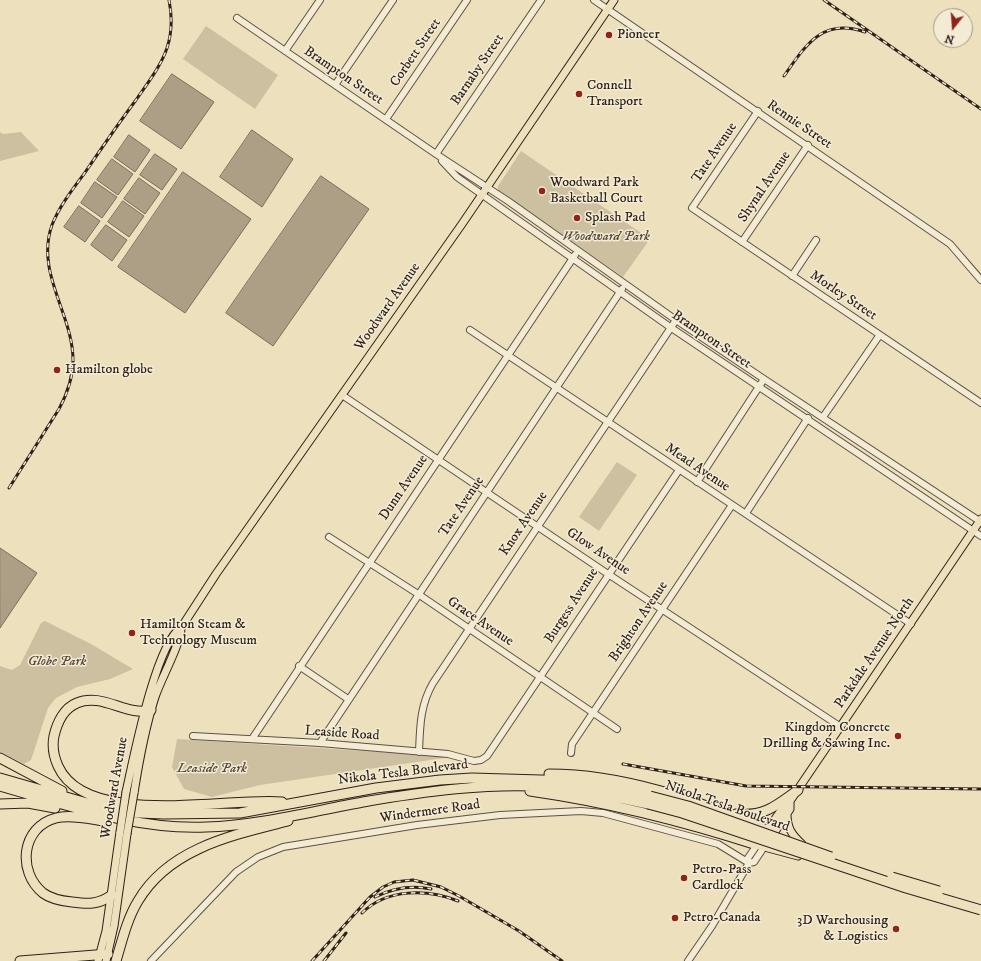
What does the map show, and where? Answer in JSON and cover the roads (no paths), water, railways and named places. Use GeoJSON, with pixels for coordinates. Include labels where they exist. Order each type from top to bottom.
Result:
{"type":"FeatureCollection","features":[{"type":"Feature","properties":{"kind":"highway"},"geometry":{"type":"LineString","coordinates":[[148,711],[89,700],[78,702],[69,708],[59,721],[53,743],[57,763],[66,779],[83,792],[94,796],[160,807],[269,801],[295,803]]}},
{"type":"Feature","properties":{"kind":"highway"},"geometry":{"type":"LineString","coordinates":[[0,758],[53,788],[100,806]]}},
{"type":"Feature","properties":{"kind":"highway"},"geometry":{"type":"LineString","coordinates":[[472,778],[494,774],[561,774],[596,777],[655,790],[719,811],[750,816],[760,814],[798,790]]}},
{"type":"Feature","properties":{"kind":"highway"},"geometry":{"type":"LineString","coordinates":[[0,778],[100,806]]}},
{"type":"Feature","properties":{"kind":"highway","name":"Nikola Tesla Boulevard"},"geometry":{"type":"LineString","coordinates":[[100,806],[139,813],[199,814],[240,812],[376,788],[440,780],[472,778],[574,781],[649,800],[682,813],[906,888],[981,910]]}},
{"type":"Feature","properties":{"kind":"highway"},"geometry":{"type":"LineString","coordinates":[[0,786],[103,816]]}},
{"type":"Feature","properties":{"kind":"highway","name":"Nikola Tesla Boulevard"},"geometry":{"type":"LineString","coordinates":[[103,816],[180,826],[206,827],[234,825],[365,802],[473,788],[511,786],[549,787],[688,806],[862,868],[981,905]]}},
{"type":"Feature","properties":{"kind":"highway"},"geometry":{"type":"LineString","coordinates":[[473,788],[513,789],[554,794],[683,822],[722,834],[765,839]]}},
{"type":"Feature","properties":{"kind":"highway"},"geometry":{"type":"LineString","coordinates":[[116,961],[128,924],[138,902],[154,878],[176,860],[208,845],[249,831],[365,802]]}},
{"type":"Feature","properties":{"kind":"highway"},"geometry":{"type":"LineString","coordinates":[[0,804],[28,803],[79,814],[103,816]]}},
{"type":"Feature","properties":{"kind":"highway"},"geometry":{"type":"LineString","coordinates":[[719,811],[765,839]]}},
{"type":"Feature","properties":{"kind":"highway"},"geometry":{"type":"LineString","coordinates":[[112,895],[98,903],[88,904],[62,900],[44,894],[34,883],[26,863],[25,854],[28,843],[34,832],[41,824],[58,818],[79,818],[152,826],[180,826]]}},
{"type":"Feature","properties":{"kind":"highway"},"geometry":{"type":"LineString","coordinates":[[20,961],[103,958]]}},
{"type":"Feature","properties":{"kind":"highway"},"geometry":{"type":"LineString","coordinates":[[65,959],[80,961]]}},
{"type":"Feature","properties":{"kind":"main road","name":"Woodward Avenue"},"geometry":{"type":"LineString","coordinates":[[103,958],[120,832],[148,711],[164,652],[175,632],[181,628],[216,574],[488,187],[614,0]]}},
{"type":"Feature","properties":{"kind":"main road","name":"Parkdale Avenue North"},"geometry":{"type":"LineString","coordinates":[[765,839],[784,806],[790,802],[973,530],[981,521]]}},
{"type":"Feature","properties":{"kind":"main road","name":"Woodward Avenue"},"geometry":{"type":"LineString","coordinates":[[103,958],[114,926],[128,834],[130,792]]}},
{"type":"Feature","properties":{"kind":"main road","name":"Parkdale Avenue North"},"geometry":{"type":"LineString","coordinates":[[765,839],[790,809],[790,802]]}},
{"type":"Feature","properties":{"kind":"main road"},"geometry":{"type":"LineString","coordinates":[[787,813],[787,822],[791,833],[802,844]]}},
{"type":"Feature","properties":{"kind":"main road"},"geometry":{"type":"LineString","coordinates":[[765,839],[802,844],[826,854],[842,864]]}},
{"type":"Feature","properties":{"kind":"main road"},"geometry":{"type":"LineString","coordinates":[[765,839],[824,863],[842,864],[981,905]]}},
{"type":"Feature","properties":{"kind":"main road"},"geometry":{"type":"LineString","coordinates":[[765,839],[826,854]]}},
{"type":"Feature","properties":{"kind":"street"},"geometry":{"type":"LineString","coordinates":[[285,51],[320,0]]}},
{"type":"Feature","properties":{"kind":"street"},"geometry":{"type":"LineString","coordinates":[[335,85],[393,0]]}},
{"type":"Feature","properties":{"kind":"street","name":"Corbett Street"},"geometry":{"type":"LineString","coordinates":[[386,119],[467,0]]}},
{"type":"Feature","properties":{"kind":"street","name":"Barnaby Street"},"geometry":{"type":"LineString","coordinates":[[436,154],[541,0]]}},
{"type":"Feature","properties":{"kind":"street","name":"Rennie Street"},"geometry":{"type":"LineString","coordinates":[[594,0],[808,145],[950,244],[981,280]]}},
{"type":"Feature","properties":{"kind":"street","name":"Brampton Street"},"geometry":{"type":"LineString","coordinates":[[237,18],[436,154],[488,187],[676,320],[764,380],[981,521]]}},
{"type":"Feature","properties":{"kind":"street","name":"Tate Avenue"},"geometry":{"type":"LineString","coordinates":[[692,208],[758,111]]}},
{"type":"Feature","properties":{"kind":"street","name":"Shynal Avenue"},"geometry":{"type":"LineString","coordinates":[[742,242],[808,145]]}},
{"type":"Feature","properties":{"kind":"street","name":"Brampton Street"},"geometry":{"type":"LineString","coordinates":[[436,154],[457,178],[670,327],[808,418],[981,536]]}},
{"type":"Feature","properties":{"kind":"street","name":"Morley Street"},"geometry":{"type":"LineString","coordinates":[[692,208],[879,336],[981,403]]}},
{"type":"Feature","properties":{"kind":"street"},"geometry":{"type":"LineString","coordinates":[[792,276],[816,240]]}},
{"type":"Feature","properties":{"kind":"street","name":"Dunn Avenue"},"geometry":{"type":"LineString","coordinates":[[252,739],[438,458],[578,251]]}},
{"type":"Feature","properties":{"kind":"street","name":"Tate Avenue"},"geometry":{"type":"LineString","coordinates":[[320,743],[620,291],[626,285]]}},
{"type":"Feature","properties":{"kind":"street","name":"Knox Avenue"},"geometry":{"type":"LineString","coordinates":[[419,752],[421,713],[426,696],[468,630],[676,320]]}},
{"type":"Feature","properties":{"kind":"street","name":"Mead Avenue"},"geometry":{"type":"LineString","coordinates":[[470,330],[911,624]]}},
{"type":"Feature","properties":{"kind":"street"},"geometry":{"type":"LineString","coordinates":[[823,417],[879,336]]}},
{"type":"Feature","properties":{"kind":"street"},"geometry":{"type":"LineString","coordinates":[[697,482],[764,380]]}},
{"type":"Feature","properties":{"kind":"street","name":"Glow Avenue"},"geometry":{"type":"LineString","coordinates":[[342,395],[438,458],[608,574],[841,727]]}},
{"type":"Feature","properties":{"kind":"street"},"geometry":{"type":"LineString","coordinates":[[746,513],[808,418]]}},
{"type":"Feature","properties":{"kind":"street","name":"Burgess Avenue"},"geometry":{"type":"LineString","coordinates":[[487,756],[679,470]]}},
{"type":"Feature","properties":{"kind":"street","name":"Brighton Avenue"},"geometry":{"type":"LineString","coordinates":[[571,753],[572,744],[732,505]]}},
{"type":"Feature","properties":{"kind":"street","name":"Grace Avenue"},"geometry":{"type":"LineString","coordinates":[[329,537],[418,594],[468,630],[617,729]]}},
{"type":"Feature","properties":{"kind":"street"},"geometry":{"type":"LineString","coordinates":[[300,666],[348,699]]}},
{"type":"Feature","properties":{"kind":"street","name":"Leaside Road"},"geometry":{"type":"LineString","coordinates":[[193,736],[320,743],[448,754],[474,761],[481,760],[487,756]]}},
{"type":"Feature","properties":{"kind":"street","name":"Windermere Road"},"geometry":{"type":"LineString","coordinates":[[151,961],[236,872],[258,857],[283,847],[417,824],[500,814],[581,811],[602,813],[718,844],[748,863]]}},
{"type":"Feature","properties":{"kind":"street","name":"Parkdale Avenue North"},"geometry":{"type":"LineString","coordinates":[[688,961],[712,926],[748,863],[748,858],[765,839]]}},
{"type":"Feature","properties":{"kind":"railway"},"geometry":{"type":"LineString","coordinates":[[9,488],[59,409],[67,392],[72,373],[73,360],[71,343],[51,277],[48,260],[48,243],[52,225],[66,199],[145,88],[161,61],[167,48],[171,30],[169,0]]}},
{"type":"Feature","properties":{"kind":"railway"},"geometry":{"type":"LineString","coordinates":[[824,0],[981,109]]}},
{"type":"Feature","properties":{"kind":"railway"},"geometry":{"type":"LineString","coordinates":[[784,76],[799,54],[816,37],[826,31],[837,28],[850,28],[865,32]]}},
{"type":"Feature","properties":{"kind":"railway"},"geometry":{"type":"LineString","coordinates":[[623,764],[746,786],[981,789]]}},
{"type":"Feature","properties":{"kind":"railway"},"geometry":{"type":"LineString","coordinates":[[312,961],[370,897],[383,887],[394,882],[413,880],[441,887],[459,896],[519,931],[562,961]]}},
{"type":"Feature","properties":{"kind":"railway"},"geometry":{"type":"LineString","coordinates":[[375,897],[389,891],[403,888],[417,887],[431,889]]}},
{"type":"Feature","properties":{"kind":"railway"},"geometry":{"type":"LineString","coordinates":[[362,913],[383,899],[408,893],[434,894],[458,901]]}},
{"type":"Feature","properties":{"kind":"railway"},"geometry":{"type":"LineString","coordinates":[[324,961],[346,933]]}},
{"type":"Feature","properties":{"kind":"place","name":"Pioneer"},"geometry":{"type":"Point","coordinates":[609,35]}},
{"type":"Feature","properties":{"kind":"place","name":"Connell Transport"},"geometry":{"type":"Point","coordinates":[579,94]}},
{"type":"Feature","properties":{"kind":"place","name":"Woodward Park Basketball Court"},"geometry":{"type":"Point","coordinates":[542,191]}},
{"type":"Feature","properties":{"kind":"place","name":"Splash Pad"},"geometry":{"type":"Point","coordinates":[577,218]}},
{"type":"Feature","properties":{"kind":"place","name":"Hamilton globe"},"geometry":{"type":"Point","coordinates":[57,370]}},
{"type":"Feature","properties":{"kind":"place","name":"Hamilton Steam & Technology Museum"},"geometry":{"type":"Point","coordinates":[132,633]}},
{"type":"Feature","properties":{"kind":"place","name":"Kingdom Concrete Drilling & Sawing Inc."},"geometry":{"type":"Point","coordinates":[898,736]}},
{"type":"Feature","properties":{"kind":"place","name":"Petro-Pass Cardlock"},"geometry":{"type":"Point","coordinates":[684,878]}},
{"type":"Feature","properties":{"kind":"place","name":"Petro-Canada"},"geometry":{"type":"Point","coordinates":[675,918]}},
{"type":"Feature","properties":{"kind":"place","name":"3D Warehousing & Logistics"},"geometry":{"type":"Point","coordinates":[896,929]}},
{"type":"Feature","properties":{"kind":"park label","name":"Woodward Park"},"geometry":{"type":"Point","coordinates":[606,237]}},
{"type":"Feature","properties":{"kind":"park label","name":"Globe Park"},"geometry":{"type":"Point","coordinates":[57,662]}},
{"type":"Feature","properties":{"kind":"park label","name":"Leaside Park"},"geometry":{"type":"Point","coordinates":[212,769]}}]}
